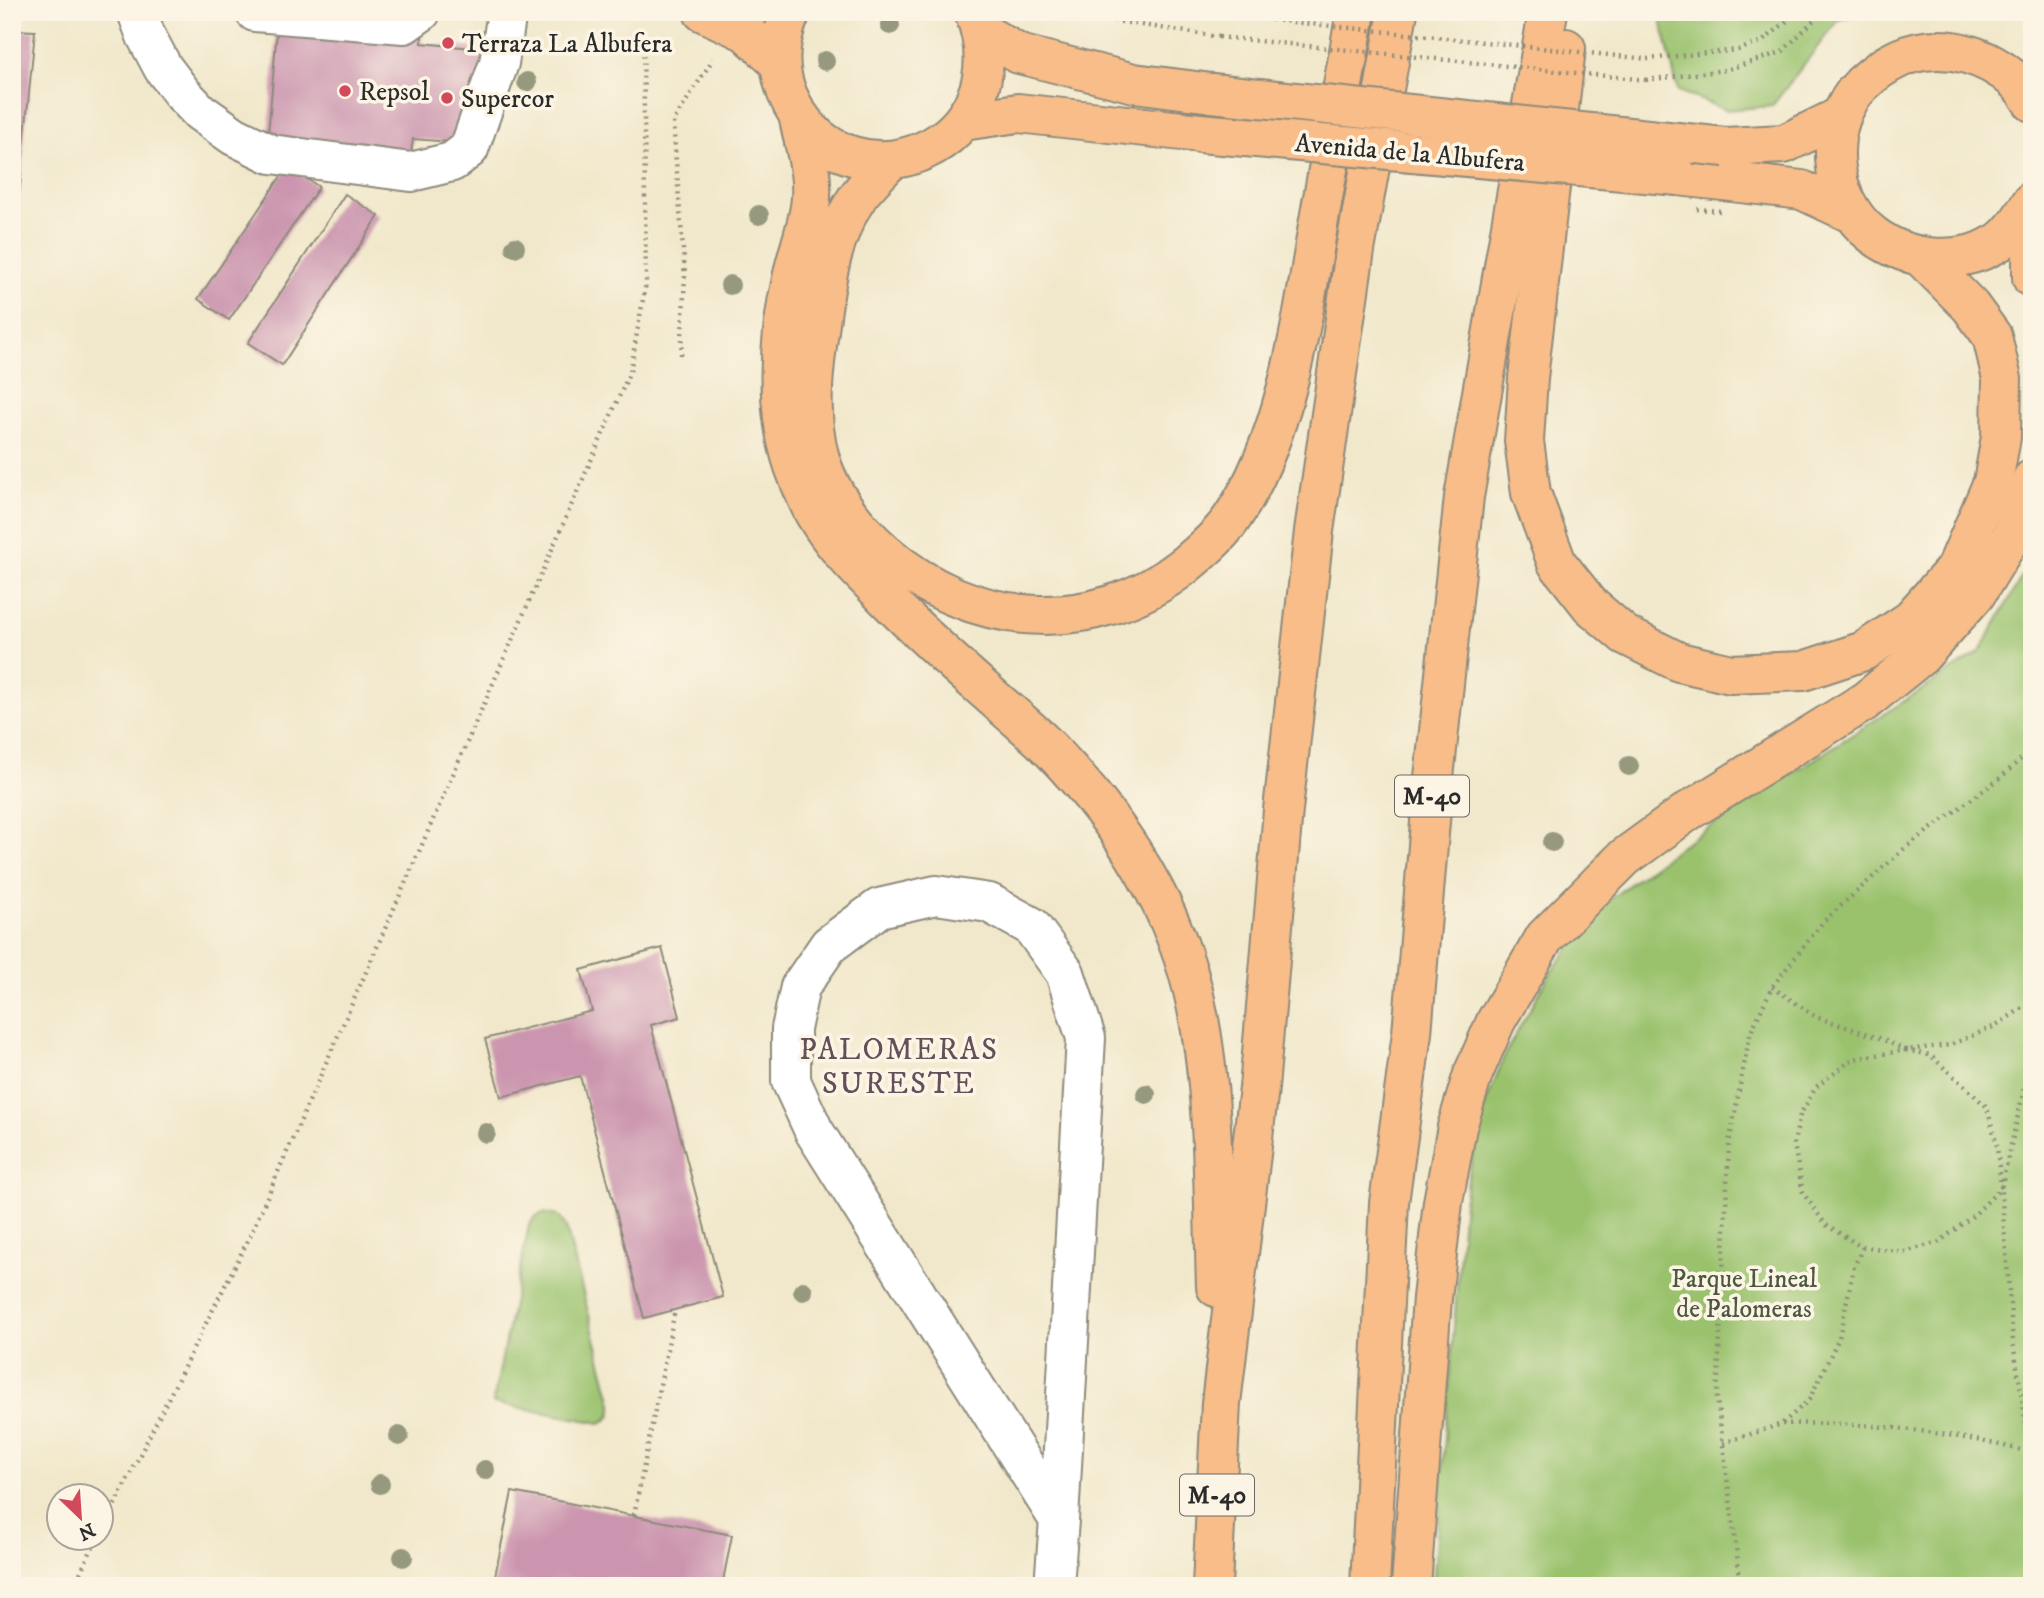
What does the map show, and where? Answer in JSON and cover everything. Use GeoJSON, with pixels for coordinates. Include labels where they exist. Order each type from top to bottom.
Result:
{"type":"FeatureCollection","features":[{"type":"Feature","properties":{"kind":"main road"},"geometry":{"type":"LineString","coordinates":[[704,12],[746,32],[779,63]]}},
{"type":"Feature","properties":{"kind":"main road"},"geometry":{"type":"LineString","coordinates":[[791,12],[783,30],[779,63],[785,92],[799,119],[811,176],[810,213],[784,310],[781,358],[786,433],[796,472],[814,513],[841,553],[907,621],[1052,751],[1105,812],[1144,870],[1176,934],[1197,1008],[1209,1101],[1221,1403]]}},
{"type":"Feature","properties":{"kind":"main road"},"geometry":{"type":"LineString","coordinates":[[891,160],[860,194],[845,218],[835,242],[822,302],[815,358],[813,419],[821,460],[838,499],[865,536],[899,565],[948,595],[993,610],[1038,615],[1083,612],[1124,601],[1167,580],[1198,555],[1231,521],[1259,472],[1278,415],[1300,329],[1356,12]]}},
{"type":"Feature","properties":{"kind":"main road","name":"M-40"},"geometry":{"type":"LineString","coordinates":[[1212,1586],[1221,1403],[1259,1088],[1283,810],[1314,531],[1355,250],[1398,12]]}},
{"type":"Feature","properties":{"kind":"main road","name":"M-40"},"geometry":{"type":"LineString","coordinates":[[1370,1586],[1389,1203],[1412,1032],[1433,787],[1464,497],[1548,12]]}},
{"type":"Feature","properties":{"kind":"main road"},"geometry":{"type":"LineString","coordinates":[[1570,12],[1528,378],[1524,441],[1531,493],[1557,562],[1591,606],[1625,635],[1679,662],[1731,674],[1803,671],[1864,651],[1909,621],[1956,568],[1993,482],[2001,438],[2002,379],[1992,336],[1970,306],[1920,256]]}},
{"type":"Feature","properties":{"kind":"main road"},"geometry":{"type":"LineString","coordinates":[[799,119],[817,138],[839,151],[864,159],[891,160],[931,148],[963,121],[975,102],[983,80],[985,57],[979,23]]}},
{"type":"Feature","properties":{"kind":"main road","name":"Avenida de la Albufera"},"geometry":{"type":"LineString","coordinates":[[979,23],[1019,54],[1134,83],[1212,93],[1726,147],[1784,144],[1840,116]]}},
{"type":"Feature","properties":{"kind":"main road"},"geometry":{"type":"LineString","coordinates":[[2030,97],[2004,71],[1975,56],[1938,50],[1907,55],[1876,70],[1854,92],[1840,116],[1835,139],[1835,165],[1840,187],[1853,214],[1873,235],[1920,256],[1947,259],[1975,253],[2000,241],[2021,220],[2032,201]]}},
{"type":"Feature","properties":{"kind":"main road","name":"Avenida de la Albufera"},"geometry":{"type":"LineString","coordinates":[[963,121],[1018,113],[1200,134],[1678,176],[1802,190],[1853,214]]}},
{"type":"Feature","properties":{"kind":"main road"},"geometry":{"type":"LineString","coordinates":[[2032,239],[2032,278]]}},
{"type":"Feature","properties":{"kind":"main road"},"geometry":{"type":"LineString","coordinates":[[1411,1586],[1432,1298],[1443,1202],[1457,1127],[1473,1074],[1496,1021],[1545,937],[1625,858],[1687,812],[1864,702],[1921,656],[1976,594],[2011,537],[2032,480]]}},
{"type":"Feature","properties":{"kind":"lane"},"geometry":{"type":"LineString","coordinates":[[137,12],[163,68],[176,85],[200,112],[234,136],[271,154],[411,172],[452,162],[469,149],[499,63],[508,12]]}},
{"type":"Feature","properties":{"kind":"lane"},"geometry":{"type":"LineString","coordinates":[[255,12],[404,24],[421,12]]}},
{"type":"Feature","properties":{"kind":"lane"},"geometry":{"type":"LineString","coordinates":[[1054,1586],[1059,1520],[1086,1038],[1065,972],[1031,926],[989,902],[936,895],[879,908],[829,945],[800,987],[791,1028],[791,1081],[814,1131],[1059,1520]]}},
{"type":"Feature","properties":{"kind":"path"},"geometry":{"type":"LineString","coordinates":[[1058,12],[1219,37],[1646,80],[1727,70],[1782,52],[1822,12]]}},
{"type":"Feature","properties":{"kind":"path"},"geometry":{"type":"LineString","coordinates":[[1216,14],[1647,60],[1738,50],[1763,41],[1798,12]]}},
{"type":"Feature","properties":{"kind":"path"},"geometry":{"type":"LineString","coordinates":[[116,1502],[249,1238],[630,372],[646,283],[643,28]]}},
{"type":"Feature","properties":{"kind":"path"},"geometry":{"type":"LineString","coordinates":[[681,355],[684,276],[673,122],[713,59]]}},
{"type":"Feature","properties":{"kind":"path"},"geometry":{"type":"LineString","coordinates":[[1741,1586],[1717,1398],[1729,1143],[1749,1034],[1772,987],[1823,922],[1906,847],[2030,752]]}},
{"type":"Feature","properties":{"kind":"path"},"geometry":{"type":"LineString","coordinates":[[1772,987],[1816,1017],[1880,1038],[1906,1050],[1930,1055],[1987,1107],[1997,1146],[2013,1342],[2032,1461]]}},
{"type":"Feature","properties":{"kind":"path"},"geometry":{"type":"LineString","coordinates":[[2032,1002],[1993,1027],[1950,1045],[1853,1059],[1816,1087],[1800,1115],[1794,1144],[1802,1193],[1826,1226],[1863,1247],[1904,1252],[1939,1242],[1974,1215],[2001,1188],[2032,1055]]}},
{"type":"Feature","properties":{"kind":"path"},"geometry":{"type":"LineString","coordinates":[[1782,1424],[1809,1400],[1839,1338],[1854,1267],[1863,1247]]}},
{"type":"Feature","properties":{"kind":"path"},"geometry":{"type":"LineString","coordinates":[[634,1516],[675,1310]]}},
{"type":"Feature","properties":{"kind":"path"},"geometry":{"type":"LineString","coordinates":[[1723,1443],[1782,1424],[1823,1422],[1969,1437],[2030,1452]]}},
{"type":"Feature","properties":{"kind":"path"},"geometry":{"type":"LineString","coordinates":[[74,1586],[90,1552]]}},
{"type":"Feature","properties":{"kind":"green space"},"geometry":{"type":"Polygon","coordinates":[[[1659,12],[1865,12],[1838,20],[1772,106],[1726,110],[1678,91],[1659,12]]]}},
{"type":"Feature","properties":{"kind":"green space","name":"Parque Lineal de Palomeras"},"geometry":{"type":"Polygon","coordinates":[[[2032,558],[2032,1586],[1433,1586],[1464,1202],[1478,1123],[1506,1052],[1551,972],[1605,903],[1683,844],[1980,652],[2032,558]]]}},
{"type":"Feature","properties":{"kind":"green space"},"geometry":{"type":"Polygon","coordinates":[[[543,1213],[559,1216],[566,1227],[612,1404],[610,1416],[600,1423],[493,1403],[529,1225],[535,1217],[543,1213]]]}},
{"type":"Feature","properties":{"kind":"building","name":"Repsol"},"geometry":{"type":"Polygon","coordinates":[[[278,18],[422,30],[422,43],[482,49],[489,61],[451,142],[413,139],[410,161],[267,147],[278,18]]]}},
{"type":"Feature","properties":{"kind":"building"},"geometry":{"type":"Polygon","coordinates":[[[12,30],[35,31],[14,248],[12,248],[12,30]]]}},
{"type":"Feature","properties":{"kind":"building"},"geometry":{"type":"Polygon","coordinates":[[[288,166],[319,187],[229,320],[198,299],[288,166]]]}},
{"type":"Feature","properties":{"kind":"building"},"geometry":{"type":"Polygon","coordinates":[[[345,194],[379,216],[282,365],[248,343],[345,194]]]}},
{"type":"Feature","properties":{"kind":"building"},"geometry":{"type":"Polygon","coordinates":[[[662,948],[680,1017],[651,1025],[723,1297],[644,1318],[580,1076],[501,1097],[485,1039],[592,1011],[581,970],[662,948]]]}},
{"type":"Feature","properties":{"kind":"building"},"geometry":{"type":"Polygon","coordinates":[[[512,1492],[732,1535],[722,1586],[493,1586],[512,1492]]]}},
{"type":"Feature","properties":{"kind":"place","name":"Terraza La Albufera"},"geometry":{"type":"Point","coordinates":[448,43]}},
{"type":"Feature","properties":{"kind":"place","name":"Repsol"},"geometry":{"type":"Point","coordinates":[345,91]}},
{"type":"Feature","properties":{"kind":"place","name":"Supercor"},"geometry":{"type":"Point","coordinates":[447,98]}},
{"type":"Feature","properties":{"kind":"district","name":"PALOMERAS SURESTE"},"geometry":{"type":"Point","coordinates":[899,1066]}}]}
